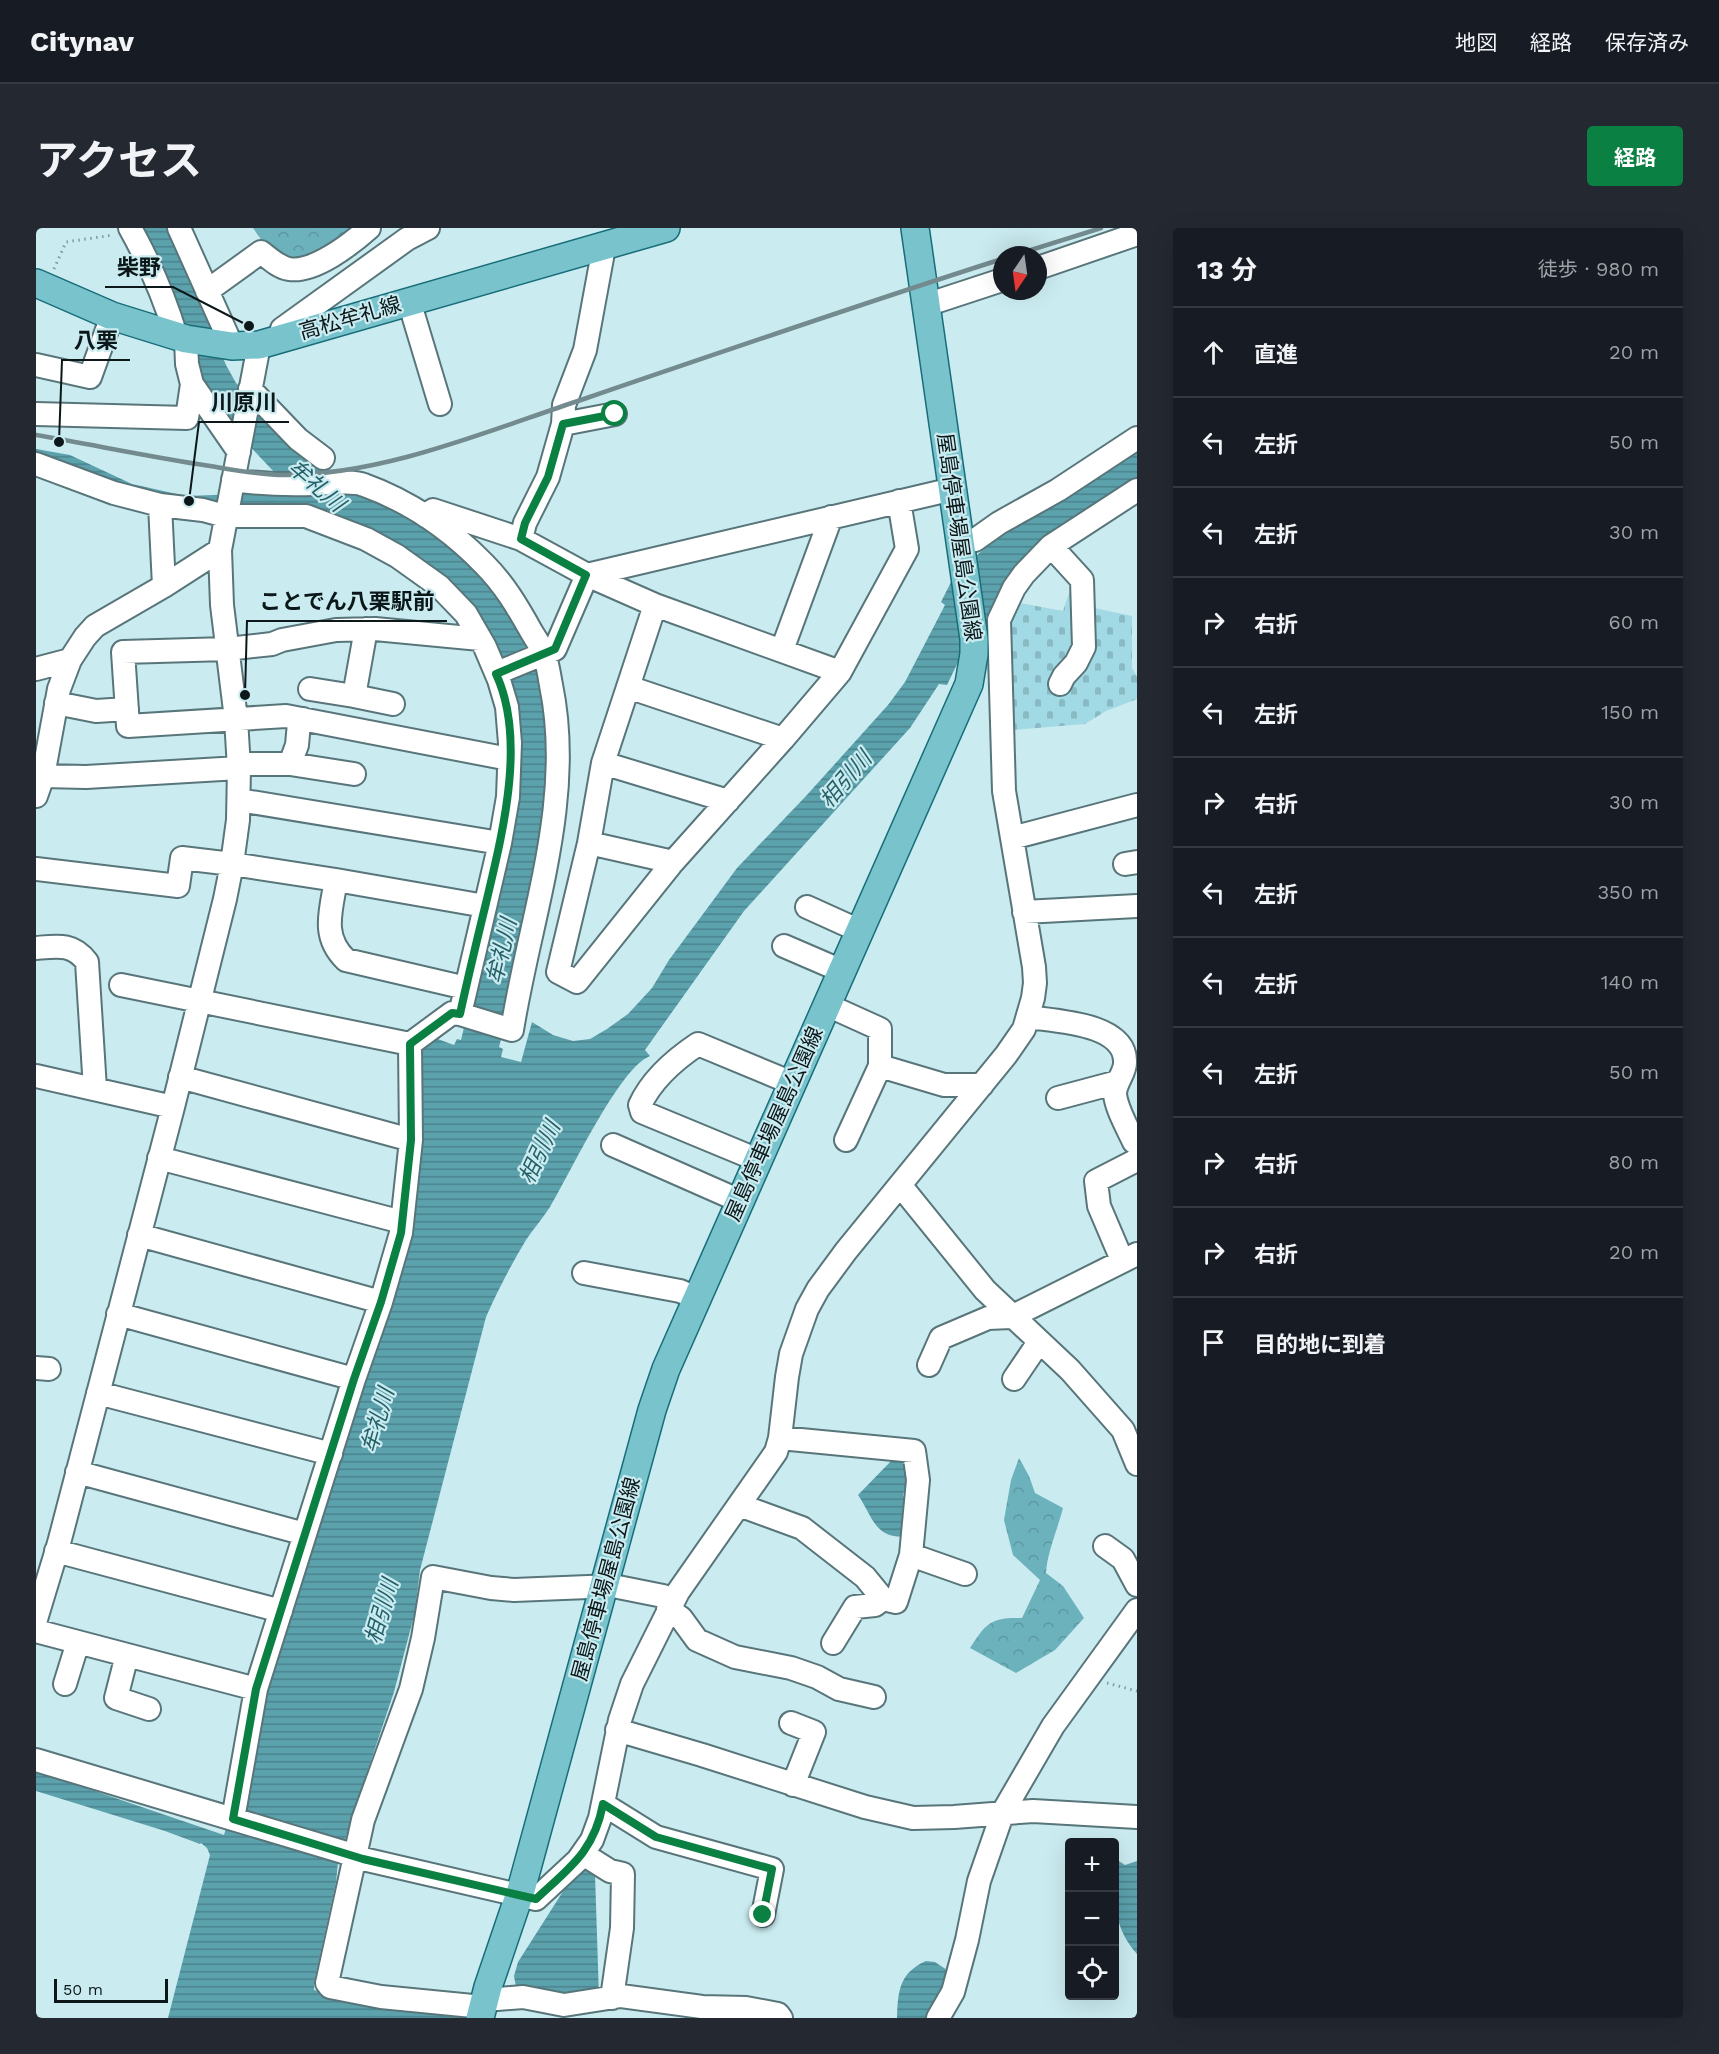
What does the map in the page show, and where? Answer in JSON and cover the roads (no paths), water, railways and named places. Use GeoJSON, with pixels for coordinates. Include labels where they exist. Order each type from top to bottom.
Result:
{"type":"FeatureCollection","features":[{"type":"Feature","properties":{"kind":"main road","name":"屋島停車場屋島公園線"},"geometry":{"type":"LineString","coordinates":[[483,2008],[519,1895],[658,1389],[696,1298],[969,684],[974,655],[953,489],[915,228]]}},
{"type":"Feature","properties":{"kind":"main road","name":"高松牟礼線"},"geometry":{"type":"LineString","coordinates":[[41,285],[112,316],[185,339],[226,345],[269,341],[604,247],[649,231]]}},
{"type":"Feature","properties":{"kind":"street"},"geometry":{"type":"LineString","coordinates":[[179,228],[207,291],[226,345]]}},
{"type":"Feature","properties":{"kind":"street"},"geometry":{"type":"LineString","coordinates":[[207,291],[261,252],[275,263],[288,269],[303,269],[339,251],[369,228]]}},
{"type":"Feature","properties":{"kind":"street"},"geometry":{"type":"LineString","coordinates":[[36,1619],[98,1393],[180,1077],[232,864],[239,800],[239,766],[236,719],[220,588],[219,550],[250,389],[269,341],[282,329],[407,239],[428,228]]}},
{"type":"Feature","properties":{"kind":"street"},"geometry":{"type":"LineString","coordinates":[[122,232],[152,272],[169,312],[185,339],[187,364],[192,384],[239,452]]}},
{"type":"Feature","properties":{"kind":"street"},"geometry":{"type":"LineString","coordinates":[[1047,265],[1137,234]]}},
{"type":"Feature","properties":{"kind":"street"},"geometry":{"type":"LineString","coordinates":[[521,539],[525,523],[548,477],[563,424],[564,405],[585,350],[604,247]]}},
{"type":"Feature","properties":{"kind":"street"},"geometry":{"type":"LineString","coordinates":[[926,303],[993,283]]}},
{"type":"Feature","properties":{"kind":"street"},"geometry":{"type":"LineString","coordinates":[[409,301],[440,404]]}},
{"type":"Feature","properties":{"kind":"street"},"geometry":{"type":"LineString","coordinates":[[36,365],[90,377],[112,316]]}},
{"type":"Feature","properties":{"kind":"street"},"geometry":{"type":"LineString","coordinates":[[36,414],[187,418],[192,384]]}},
{"type":"Feature","properties":{"kind":"street"},"geometry":{"type":"LineString","coordinates":[[250,389],[298,439],[323,458]]}},
{"type":"Feature","properties":{"kind":"street"},"geometry":{"type":"LineString","coordinates":[[563,424],[615,414]]}},
{"type":"Feature","properties":{"kind":"street"},"geometry":{"type":"LineString","coordinates":[[961,550],[999,523],[1058,490],[1137,438]]}},
{"type":"Feature","properties":{"kind":"street"},"geometry":{"type":"LineString","coordinates":[[36,465],[114,493],[160,505],[225,512],[306,516],[366,539],[397,556],[439,586],[465,614],[480,639],[496,674],[507,707],[509,759],[508,797],[500,843],[460,1014]]}},
{"type":"Feature","properties":{"kind":"street"},"geometry":{"type":"LineString","coordinates":[[121,985],[410,1044],[452,1013],[512,1030],[550,841],[556,789],[559,750],[555,707],[544,654],[513,599],[496,576],[467,546],[426,516],[361,483],[284,485],[233,480]]}},
{"type":"Feature","properties":{"kind":"street"},"geometry":{"type":"LineString","coordinates":[[586,575],[953,489]]}},
{"type":"Feature","properties":{"kind":"street"},"geometry":{"type":"LineString","coordinates":[[36,1760],[349,1854],[536,1899],[583,1854],[595,1835],[617,1730],[632,1684],[670,1605],[772,1459],[780,1438],[791,1354],[807,1310],[831,1269],[1016,1042],[1028,1017],[1035,982],[1034,967],[1004,791],[999,620],[1004,605],[1024,574],[1052,546],[1137,490]]}},
{"type":"Feature","properties":{"kind":"street"},"geometry":{"type":"LineString","coordinates":[[655,605],[603,763],[589,843],[558,972],[577,982],[673,862],[840,672],[908,549],[899,501]]}},
{"type":"Feature","properties":{"kind":"street"},"geometry":{"type":"LineString","coordinates":[[160,505],[164,586]]}},
{"type":"Feature","properties":{"kind":"street"},"geometry":{"type":"LineString","coordinates":[[426,516],[433,510],[521,539],[586,575],[655,605],[840,672]]}},
{"type":"Feature","properties":{"kind":"street"},"geometry":{"type":"LineString","coordinates":[[782,650],[831,517]]}},
{"type":"Feature","properties":{"kind":"street"},"geometry":{"type":"LineString","coordinates":[[1052,546],[1082,580],[1084,647],[1076,663],[1060,684]]}},
{"type":"Feature","properties":{"kind":"street"},"geometry":{"type":"LineString","coordinates":[[219,550],[164,586],[94,626],[70,660],[56,703],[39,786],[86,777],[290,764],[354,774]]}},
{"type":"Feature","properties":{"kind":"street"},"geometry":{"type":"LineString","coordinates":[[496,674],[555,649],[586,575]]}},
{"type":"Feature","properties":{"kind":"street"},"geometry":{"type":"LineString","coordinates":[[480,639],[366,629],[336,630],[272,644],[227,649],[123,652],[128,726],[286,716],[509,759]]}},
{"type":"Feature","properties":{"kind":"street"},"geometry":{"type":"LineString","coordinates":[[354,696],[366,629]]}},
{"type":"Feature","properties":{"kind":"street"},"geometry":{"type":"LineString","coordinates":[[974,655],[1000,659]]}},
{"type":"Feature","properties":{"kind":"street"},"geometry":{"type":"LineString","coordinates":[[36,669],[70,660]]}},
{"type":"Feature","properties":{"kind":"street"},"geometry":{"type":"LineString","coordinates":[[628,687],[783,739]]}},
{"type":"Feature","properties":{"kind":"street"},"geometry":{"type":"LineString","coordinates":[[310,689],[393,704]]}},
{"type":"Feature","properties":{"kind":"street"},"geometry":{"type":"LineString","coordinates":[[56,703],[96,711],[127,710]]}},
{"type":"Feature","properties":{"kind":"street"},"geometry":{"type":"LineString","coordinates":[[290,764],[297,745],[299,723],[303,719]]}},
{"type":"Feature","properties":{"kind":"street"},"geometry":{"type":"LineString","coordinates":[[603,763],[728,801]]}},
{"type":"Feature","properties":{"kind":"street"},"geometry":{"type":"LineString","coordinates":[[239,800],[500,843]]}},
{"type":"Feature","properties":{"kind":"street"},"geometry":{"type":"LineString","coordinates":[[1012,838],[1137,805]]}},
{"type":"Feature","properties":{"kind":"street"},"geometry":{"type":"LineString","coordinates":[[589,843],[673,862]]}},
{"type":"Feature","properties":{"kind":"street"},"geometry":{"type":"LineString","coordinates":[[36,869],[178,886],[182,858],[336,880],[485,906]]}},
{"type":"Feature","properties":{"kind":"street"},"geometry":{"type":"LineString","coordinates":[[336,880],[329,925],[331,939],[338,952],[346,960],[466,988]]}},
{"type":"Feature","properties":{"kind":"street"},"geometry":{"type":"LineString","coordinates":[[1024,912],[1137,906]]}},
{"type":"Feature","properties":{"kind":"street"},"geometry":{"type":"LineString","coordinates":[[807,907],[860,931]]}},
{"type":"Feature","properties":{"kind":"street"},"geometry":{"type":"LineString","coordinates":[[36,948],[63,946],[80,953],[87,962],[95,1089]]}},
{"type":"Feature","properties":{"kind":"street"},"geometry":{"type":"LineString","coordinates":[[784,946],[842,971]]}},
{"type":"Feature","properties":{"kind":"street"},"geometry":{"type":"LineString","coordinates":[[827,1005],[880,1029],[880,1066],[846,1140]]}},
{"type":"Feature","properties":{"kind":"street"},"geometry":{"type":"LineString","coordinates":[[1028,1017],[1094,1027],[1105,1032],[1117,1043],[1123,1052],[1126,1064],[1115,1094],[1122,1116],[1134,1142],[1137,1143]]}},
{"type":"Feature","properties":{"kind":"street"},"geometry":{"type":"LineString","coordinates":[[236,1820],[256,1689],[354,1379],[381,1302],[401,1233],[411,1140],[410,1044]]}},
{"type":"Feature","properties":{"kind":"street"},"geometry":{"type":"LineString","coordinates":[[758,1160],[642,1112],[640,1105],[648,1088],[682,1055],[698,1044],[792,1083]]}},
{"type":"Feature","properties":{"kind":"street"},"geometry":{"type":"LineString","coordinates":[[880,1066],[944,1085],[982,1084]]}},
{"type":"Feature","properties":{"kind":"street"},"geometry":{"type":"LineString","coordinates":[[36,1076],[172,1107]]}},
{"type":"Feature","properties":{"kind":"street"},"geometry":{"type":"LineString","coordinates":[[180,1077],[411,1140]]}},
{"type":"Feature","properties":{"kind":"street"},"geometry":{"type":"LineString","coordinates":[[1058,1098],[1118,1082]]}},
{"type":"Feature","properties":{"kind":"street"},"geometry":{"type":"LineString","coordinates":[[613,1145],[740,1201]]}},
{"type":"Feature","properties":{"kind":"street"},"geometry":{"type":"LineString","coordinates":[[159,1158],[402,1222]]}},
{"type":"Feature","properties":{"kind":"street"},"geometry":{"type":"LineString","coordinates":[[929,1365],[941,1338],[988,1318],[1011,1317],[1129,1257],[1099,1206],[1096,1181],[1137,1160]]}},
{"type":"Feature","properties":{"kind":"street"},"geometry":{"type":"LineString","coordinates":[[900,1185],[985,1290],[1011,1317],[1070,1370],[1123,1430],[1137,1464]]}},
{"type":"Feature","properties":{"kind":"street"},"geometry":{"type":"LineString","coordinates":[[139,1234],[381,1302]]}},
{"type":"Feature","properties":{"kind":"street"},"geometry":{"type":"LineString","coordinates":[[584,1273],[680,1291],[696,1298]]}},
{"type":"Feature","properties":{"kind":"street"},"geometry":{"type":"LineString","coordinates":[[118,1314],[354,1379]]}},
{"type":"Feature","properties":{"kind":"street"},"geometry":{"type":"LineString","coordinates":[[1014,1379],[1040,1342]]}},
{"type":"Feature","properties":{"kind":"street"},"geometry":{"type":"LineString","coordinates":[[98,1393],[330,1454]]}},
{"type":"Feature","properties":{"kind":"street"},"geometry":{"type":"LineString","coordinates":[[739,1505],[802,1528],[865,1577],[883,1599],[896,1602],[911,1555],[918,1480],[914,1451],[780,1438]]}},
{"type":"Feature","properties":{"kind":"street"},"geometry":{"type":"LineString","coordinates":[[77,1472],[305,1534]]}},
{"type":"Feature","properties":{"kind":"street"},"geometry":{"type":"LineString","coordinates":[[1105,1546],[1123,1559],[1137,1585]]}},
{"type":"Feature","properties":{"kind":"street"},"geometry":{"type":"LineString","coordinates":[[56,1551],[281,1611]]}},
{"type":"Feature","properties":{"kind":"street"},"geometry":{"type":"LineString","coordinates":[[911,1555],[965,1574]]}},
{"type":"Feature","properties":{"kind":"street"},"geometry":{"type":"LineString","coordinates":[[781,2018],[778,2014],[746,2008],[702,2007],[621,1996],[564,2005],[524,1997],[483,2008],[381,1997],[330,1987],[327,1983],[349,1854],[411,1689],[423,1638],[433,1577],[514,1590],[613,1586],[663,1596],[697,1640],[735,1657],[791,1668],[817,1677],[839,1689],[874,1697]]}},
{"type":"Feature","properties":{"kind":"street"},"geometry":{"type":"LineString","coordinates":[[833,1643],[855,1607],[875,1605],[883,1599]]}},
{"type":"Feature","properties":{"kind":"street"},"geometry":{"type":"LineString","coordinates":[[938,2018],[953,1992],[979,1881],[1003,1812],[1053,1726],[1137,1610]]}},
{"type":"Feature","properties":{"kind":"street"},"geometry":{"type":"LineString","coordinates":[[36,1631],[256,1689]]}},
{"type":"Feature","properties":{"kind":"street"},"geometry":{"type":"LineString","coordinates":[[65,1684],[78,1642]]}},
{"type":"Feature","properties":{"kind":"street"},"geometry":{"type":"LineString","coordinates":[[127,1655],[116,1698],[149,1710]]}},
{"type":"Feature","properties":{"kind":"street"},"geometry":{"type":"LineString","coordinates":[[790,1723],[814,1732],[793,1785]]}},
{"type":"Feature","properties":{"kind":"street"},"geometry":{"type":"LineString","coordinates":[[617,1730],[865,1808],[913,1818],[1034,1811],[1137,1817]]}},
{"type":"Feature","properties":{"kind":"street"},"geometry":{"type":"LineString","coordinates":[[603,1804],[656,1837],[772,1869],[763,1915]]}},
{"type":"Feature","properties":{"kind":"street"},"geometry":{"type":"LineString","coordinates":[[583,1854],[610,1871],[623,1874],[622,1928],[612,1998]]}},
{"type":"Feature","properties":{"kind":"water"},"geometry":{"type":"Polygon","coordinates":[[[136,228],[171,228],[226,365],[236,383],[254,403],[323,465],[362,489],[417,515],[483,572],[535,652],[554,763],[499,1047],[503,1049],[501,1057],[521,1062],[532,1022],[553,1035],[573,1041],[590,1039],[628,1014],[652,988],[669,960],[737,868],[888,705],[905,682],[945,605],[941,602],[953,578],[991,542],[1137,445],[1137,483],[985,618],[961,656],[947,685],[939,684],[910,728],[744,911],[645,1050],[650,1056],[624,1080],[610,1100],[550,1207],[520,1249],[486,1317],[420,1570],[415,1612],[394,1692],[338,1862],[336,1882],[314,1983],[314,1990],[341,1997],[438,2008],[472,2018],[168,2018],[210,1855],[207,1848],[201,1843],[165,1831],[36,1791],[36,1771],[224,1835],[266,1690],[380,1339],[412,1225],[421,1150],[421,1052],[435,1038],[454,1045],[457,1039],[461,1040],[504,861],[497,657],[385,542],[193,505],[36,458],[36,449],[70,455],[132,484],[186,496],[293,492],[224,419],[213,404],[136,228]]]}},
{"type":"Feature","properties":{"kind":"water"},"geometry":{"type":"Polygon","coordinates":[[[893,1459],[905,1464],[909,1489],[904,1491],[903,1496],[908,1499],[908,1524],[901,1525],[902,1533],[906,1536],[887,1534],[881,1530],[858,1495],[893,1459]]]}},
{"type":"Feature","properties":{"kind":"water"},"geometry":{"type":"Polygon","coordinates":[[[1119,1861],[1125,1865],[1137,1861],[1137,1954],[1122,1932],[1119,1923],[1119,1861]]]}},
{"type":"Feature","properties":{"kind":"water"},"geometry":{"type":"Polygon","coordinates":[[[589,1867],[595,1874],[599,1997],[563,2000],[516,1987],[514,1976],[518,1962],[569,1882],[589,1867]]]}},
{"type":"Feature","properties":{"kind":"water"},"geometry":{"type":"Polygon","coordinates":[[[926,1961],[935,1962],[950,1972],[939,1996],[926,2018],[897,2018],[899,1991],[905,1977],[926,1961]]]}},
{"type":"Feature","properties":{"kind":"railway"},"geometry":{"type":"LineString","coordinates":[[1044,246],[1101,228]]}},
{"type":"Feature","properties":{"kind":"railway"},"geometry":{"type":"LineString","coordinates":[[36,435],[257,473],[285,475],[360,468],[472,437],[993,262]]}},
{"type":"Feature","properties":{"kind":"place","name":"柴野"},"geometry":{"type":"Point","coordinates":[249,326]}},
{"type":"Feature","properties":{"kind":"place","name":"八栗"},"geometry":{"type":"Point","coordinates":[59,442]}},
{"type":"Feature","properties":{"kind":"place","name":"川原川"},"geometry":{"type":"Point","coordinates":[189,501]}},
{"type":"Feature","properties":{"kind":"place","name":"ことでん八栗駅前"},"geometry":{"type":"Point","coordinates":[245,695]}},
{"type":"Feature","properties":{"kind":"water label","name":"牟礼川"},"geometry":{"type":"Point","coordinates":[317,485]}},
{"type":"Feature","properties":{"kind":"water label","name":"相引川"},"geometry":{"type":"Point","coordinates":[845,779]}},
{"type":"Feature","properties":{"kind":"water label","name":"牟礼川"},"geometry":{"type":"Point","coordinates":[501,951]}},
{"type":"Feature","properties":{"kind":"water label","name":"相引川"},"geometry":{"type":"Point","coordinates":[539,1152]}},
{"type":"Feature","properties":{"kind":"water label","name":"牟礼川"},"geometry":{"type":"Point","coordinates":[377,1420]}},
{"type":"Feature","properties":{"kind":"water label","name":"相引川"},"geometry":{"type":"Point","coordinates":[381,1611]}}]}
